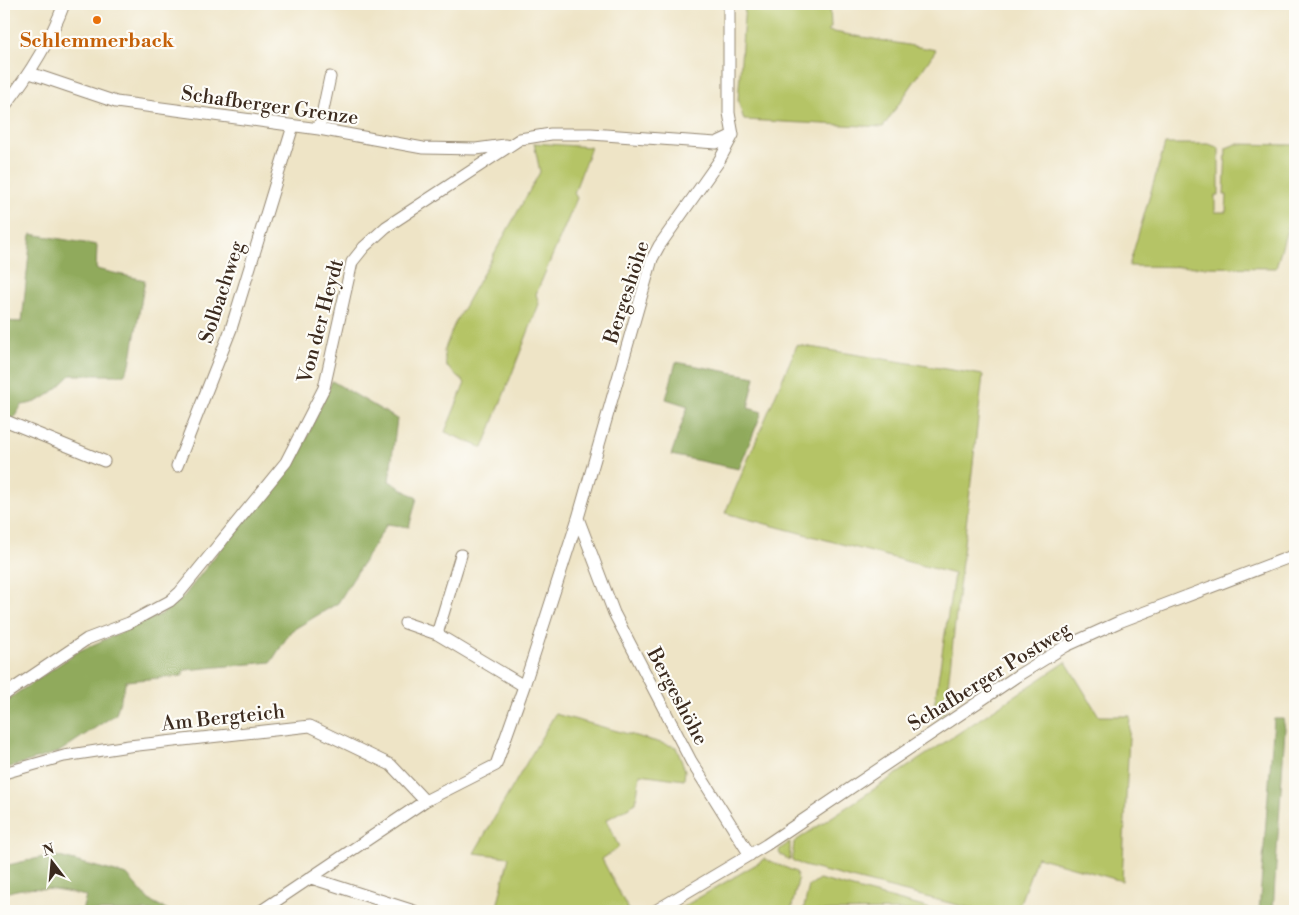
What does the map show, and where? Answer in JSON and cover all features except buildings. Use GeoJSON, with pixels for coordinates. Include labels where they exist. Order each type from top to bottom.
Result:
{"type":"FeatureCollection","features":[{"type":"Feature","properties":{"kind":"street"},"geometry":{"type":"LineString","coordinates":[[4,107],[30,74],[56,24],[64,4]]}},
{"type":"Feature","properties":{"kind":"street"},"geometry":{"type":"LineString","coordinates":[[729,4],[729,113],[733,135]]}},
{"type":"Feature","properties":{"kind":"street","name":"Schafberger Grenze"},"geometry":{"type":"LineString","coordinates":[[30,74],[116,102],[319,129],[423,148],[476,149],[508,145]]}},
{"type":"Feature","properties":{"kind":"street"},"geometry":{"type":"LineString","coordinates":[[319,129],[330,77]]}},
{"type":"Feature","properties":{"kind":"street","name":"Solbachweg"},"geometry":{"type":"LineString","coordinates":[[177,466],[231,329],[293,126]]}},
{"type":"Feature","properties":{"kind":"street","name":"Von der Heydt"},"geometry":{"type":"LineString","coordinates":[[4,695],[87,639],[129,623],[170,601],[180,592],[286,462],[324,388],[352,262],[359,252],[386,227],[508,145],[520,139],[551,134],[592,134],[716,143],[733,135]]}},
{"type":"Feature","properties":{"kind":"street","name":"Bergeshöhe"},"geometry":{"type":"LineString","coordinates":[[261,911],[425,801],[496,765],[524,686],[578,518],[652,259],[659,246],[720,161],[733,135]]}},
{"type":"Feature","properties":{"kind":"street"},"geometry":{"type":"LineString","coordinates":[[4,420],[104,461]]}},
{"type":"Feature","properties":{"kind":"street","name":"Bergeshöhe"},"geometry":{"type":"LineString","coordinates":[[578,518],[614,613],[692,761],[750,855]]}},
{"type":"Feature","properties":{"kind":"street"},"geometry":{"type":"LineString","coordinates":[[437,634],[460,555]]}},
{"type":"Feature","properties":{"kind":"street","name":"Schafberger Postweg"},"geometry":{"type":"LineString","coordinates":[[655,911],[750,855],[1010,681],[1066,646],[1119,622],[1295,555]]}},
{"type":"Feature","properties":{"kind":"street"},"geometry":{"type":"LineString","coordinates":[[406,623],[437,634],[524,686]]}},
{"type":"Feature","properties":{"kind":"street","name":"Am Bergteich"},"geometry":{"type":"LineString","coordinates":[[4,773],[64,756],[129,746],[310,726],[391,765],[425,801]]}},
{"type":"Feature","properties":{"kind":"street"},"geometry":{"type":"LineString","coordinates":[[310,878],[414,911]]}},
{"type":"Feature","properties":{"kind":"green space"},"geometry":{"type":"Polygon","coordinates":[[[745,4],[830,4],[831,27],[828,31],[936,50],[883,127],[744,120],[738,101],[745,4]]]}},
{"type":"Feature","properties":{"kind":"green space"},"geometry":{"type":"Polygon","coordinates":[[[534,143],[591,147],[574,193],[577,198],[536,294],[539,304],[483,448],[445,432],[465,383],[446,366],[444,351],[454,325],[540,172],[534,143]]]}},
{"type":"Feature","properties":{"kind":"green space"},"geometry":{"type":"Polygon","coordinates":[[[1165,144],[1209,144],[1219,148],[1219,195],[1215,195],[1215,212],[1226,212],[1227,195],[1224,195],[1226,148],[1236,144],[1295,145],[1295,202],[1276,268],[1129,266],[1165,144]]]}},
{"type":"Feature","properties":{"kind":"green space"},"geometry":{"type":"Polygon","coordinates":[[[31,234],[97,245],[96,269],[145,280],[130,364],[124,375],[71,375],[42,399],[22,405],[13,419],[4,415],[6,387],[4,383],[4,321],[22,322],[31,234]]]}},
{"type":"Feature","properties":{"kind":"green space"},"geometry":{"type":"Polygon","coordinates":[[[797,345],[983,375],[945,712],[932,720],[954,574],[725,513],[797,345]]]}},
{"type":"Feature","properties":{"kind":"green space"},"geometry":{"type":"Polygon","coordinates":[[[676,362],[755,377],[748,408],[762,412],[739,469],[671,455],[688,406],[666,399],[676,362]]]}},
{"type":"Feature","properties":{"kind":"green space"},"geometry":{"type":"Polygon","coordinates":[[[332,381],[397,419],[389,481],[417,498],[409,527],[387,524],[338,603],[291,631],[271,662],[185,670],[182,676],[126,681],[116,714],[59,752],[4,769],[4,702],[79,651],[162,614],[184,596],[258,501],[281,479],[299,455],[332,381]]]}},
{"type":"Feature","properties":{"kind":"green space"},"geometry":{"type":"Polygon","coordinates":[[[1066,662],[1099,716],[1130,716],[1122,881],[1037,857],[1017,911],[981,911],[804,866],[792,860],[794,842],[1066,662]]]}},
{"type":"Feature","properties":{"kind":"green space"},"geometry":{"type":"Polygon","coordinates":[[[555,714],[676,747],[685,770],[684,780],[640,774],[636,803],[606,820],[619,847],[602,859],[629,911],[496,911],[509,857],[474,853],[555,714]]]}},
{"type":"Feature","properties":{"kind":"green space"},"geometry":{"type":"Polygon","coordinates":[[[1274,719],[1283,719],[1285,729],[1273,911],[1259,911],[1274,719]]]}},
{"type":"Feature","properties":{"kind":"green space"},"geometry":{"type":"Polygon","coordinates":[[[790,842],[790,859],[788,860],[779,853],[780,849],[790,842]]]}},
{"type":"Feature","properties":{"kind":"green space"},"geometry":{"type":"Polygon","coordinates":[[[52,855],[127,875],[149,900],[170,911],[82,911],[86,896],[45,889],[23,889],[4,894],[4,866],[52,855]]]}},
{"type":"Feature","properties":{"kind":"green space"},"geometry":{"type":"Polygon","coordinates":[[[765,859],[796,872],[798,880],[791,911],[676,911],[765,859]]]}},
{"type":"Feature","properties":{"kind":"green space"},"geometry":{"type":"Polygon","coordinates":[[[819,879],[935,910],[803,911],[809,886],[819,879]]]}},
{"type":"Feature","properties":{"kind":"place","name":"Schlemmerback"},"geometry":{"type":"Point","coordinates":[97,20]}}]}
